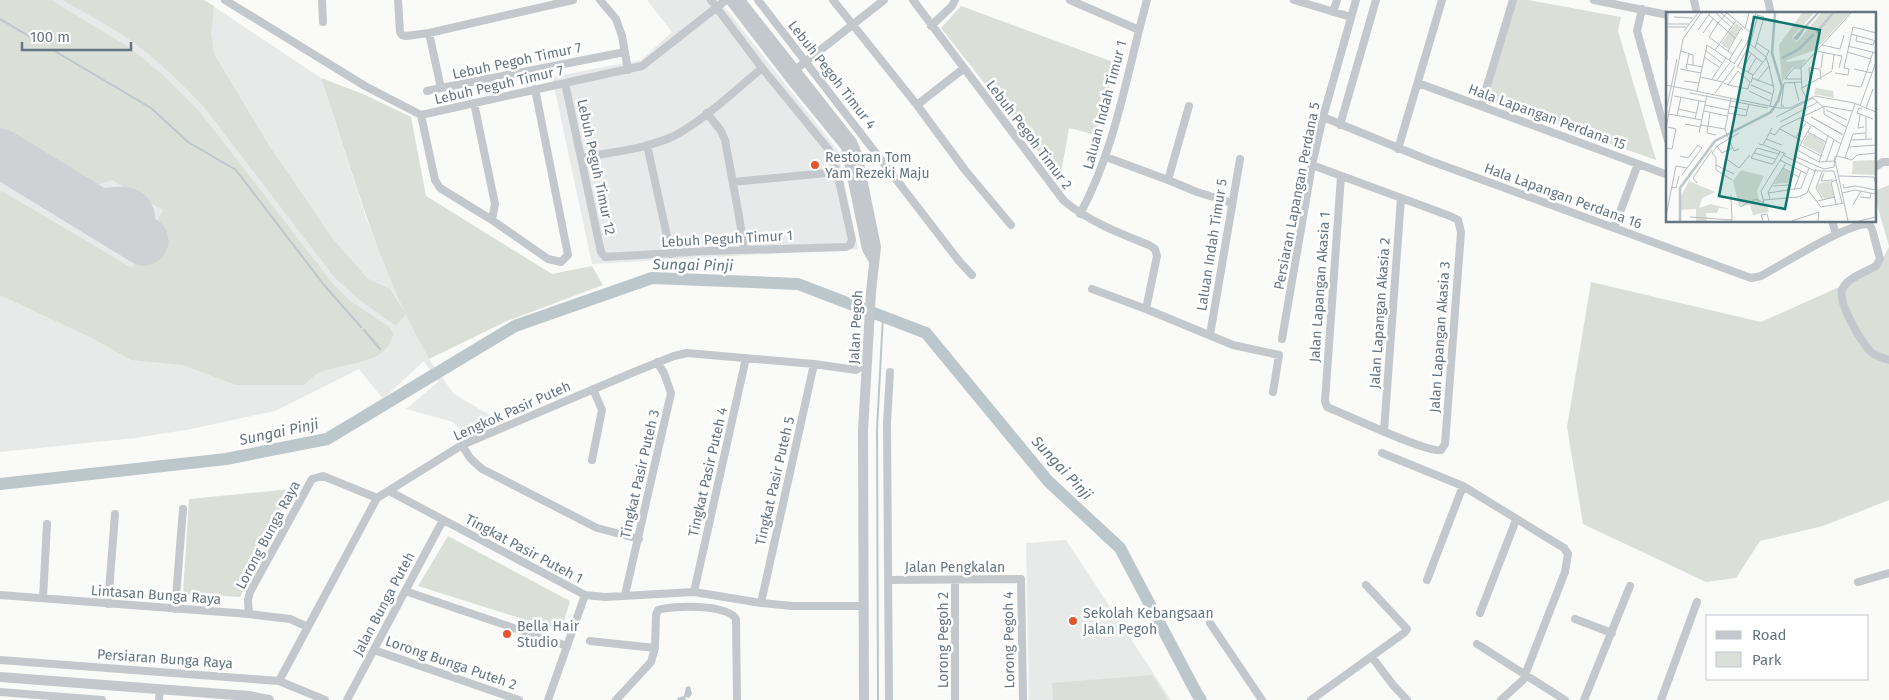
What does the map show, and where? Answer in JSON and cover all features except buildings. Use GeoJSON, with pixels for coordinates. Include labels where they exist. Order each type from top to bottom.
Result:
{"type":"FeatureCollection","features":[{"type":"Feature","properties":{"kind":"street","name":"Lebuh Peguh Timur 7"},"geometry":{"type":"LineString","coordinates":[[225,0],[365,86],[421,115],[642,66],[726,0]]}},
{"type":"Feature","properties":{"kind":"street"},"geometry":{"type":"LineString","coordinates":[[322,0],[323,22]]}},
{"type":"Feature","properties":{"kind":"street"},"geometry":{"type":"LineString","coordinates":[[398,0],[400,32],[406,36],[429,33],[573,0]]}},
{"type":"Feature","properties":{"kind":"street"},"geometry":{"type":"LineString","coordinates":[[600,0],[616,19],[622,36],[628,70]]}},
{"type":"Feature","properties":{"kind":"street"},"geometry":{"type":"LineString","coordinates":[[711,0],[762,68],[824,144],[832,156],[837,172],[733,182]]}},
{"type":"Feature","properties":{"kind":"street"},"geometry":{"type":"LineString","coordinates":[[732,0],[742,3],[852,142],[858,154],[876,247],[874,261]]}},
{"type":"Feature","properties":{"kind":"street","name":"Jalan Pegoh"},"geometry":{"type":"LineString","coordinates":[[732,0],[776,61],[846,147],[867,249],[874,261],[863,431],[864,700]]}},
{"type":"Feature","properties":{"kind":"street","name":"Lebuh Pegoh Timur 4"},"geometry":{"type":"LineString","coordinates":[[758,0],[959,261],[972,275]]}},
{"type":"Feature","properties":{"kind":"street"},"geometry":{"type":"LineString","coordinates":[[833,0],[917,105],[965,170],[1011,225]]}},
{"type":"Feature","properties":{"kind":"street"},"geometry":{"type":"LineString","coordinates":[[776,61],[790,70],[795,70],[884,0]]}},
{"type":"Feature","properties":{"kind":"street","name":"Lebuh Pegoh Timur 2"},"geometry":{"type":"LineString","coordinates":[[913,0],[1064,201],[1080,214],[1100,225],[1155,249],[1157,256],[1146,309]]}},
{"type":"Feature","properties":{"kind":"street"},"geometry":{"type":"LineString","coordinates":[[931,26],[952,6],[955,0]]}},
{"type":"Feature","properties":{"kind":"street"},"geometry":{"type":"LineString","coordinates":[[1070,0],[1139,30]]}},
{"type":"Feature","properties":{"kind":"street","name":"Laluan Indah Timur 1"},"geometry":{"type":"LineString","coordinates":[[1080,214],[1090,196],[1106,157],[1147,0]]}},
{"type":"Feature","properties":{"kind":"street"},"geometry":{"type":"LineString","coordinates":[[1294,0],[1351,17]]}},
{"type":"Feature","properties":{"kind":"street"},"geometry":{"type":"LineString","coordinates":[[1334,12],[1337,0]]}},
{"type":"Feature","properties":{"kind":"street","name":"Persiaran Lapangan Perdana 5"},"geometry":{"type":"LineString","coordinates":[[1282,339],[1312,165],[1356,0]]}},
{"type":"Feature","properties":{"kind":"street"},"geometry":{"type":"LineString","coordinates":[[1340,125],[1376,0]]}},
{"type":"Feature","properties":{"kind":"street"},"geometry":{"type":"LineString","coordinates":[[1398,149],[1442,0]]}},
{"type":"Feature","properties":{"kind":"street"},"geometry":{"type":"LineString","coordinates":[[1481,106],[1512,0]]}},
{"type":"Feature","properties":{"kind":"street"},"geometry":{"type":"LineString","coordinates":[[1594,0],[1666,15]]}},
{"type":"Feature","properties":{"kind":"street"},"geometry":{"type":"LineString","coordinates":[[1642,9],[1637,30],[1666,134]]}},
{"type":"Feature","properties":{"kind":"street","name":"Lebuh Pegoh Timur 7"},"geometry":{"type":"LineString","coordinates":[[429,33],[441,88],[625,52]]}},
{"type":"Feature","properties":{"kind":"street"},"geometry":{"type":"LineString","coordinates":[[581,158],[647,145],[674,136],[707,113],[762,68]]}},
{"type":"Feature","properties":{"kind":"street"},"geometry":{"type":"LineString","coordinates":[[917,105],[963,68]]}},
{"type":"Feature","properties":{"kind":"street"},"geometry":{"type":"LineString","coordinates":[[795,70],[796,80],[802,94]]}},
{"type":"Feature","properties":{"kind":"street","name":"Lebuh Peguh Timur 12"},"geometry":{"type":"LineString","coordinates":[[565,83],[601,252],[605,256]]}},
{"type":"Feature","properties":{"kind":"street","name":"Hala Lapangan Perdana 15"},"geometry":{"type":"LineString","coordinates":[[1418,83],[1666,174]]}},
{"type":"Feature","properties":{"kind":"street"},"geometry":{"type":"LineString","coordinates":[[427,91],[441,88]]}},
{"type":"Feature","properties":{"kind":"street"},"geometry":{"type":"LineString","coordinates":[[421,115],[435,180],[440,188],[548,258],[561,262],[568,255],[535,89]]}},
{"type":"Feature","properties":{"kind":"street"},"geometry":{"type":"LineString","coordinates":[[474,103],[495,204],[492,220]]}},
{"type":"Feature","properties":{"kind":"street"},"geometry":{"type":"LineString","coordinates":[[1168,180],[1189,106]]}},
{"type":"Feature","properties":{"kind":"street"},"geometry":{"type":"LineString","coordinates":[[707,113],[722,131],[744,249]]}},
{"type":"Feature","properties":{"kind":"street","name":"Hala Lapangan Perdana 16"},"geometry":{"type":"LineString","coordinates":[[1324,117],[1398,149],[1751,278],[1761,276],[1836,234],[1869,223],[1880,259],[1876,266],[1846,284],[1842,291],[1842,299],[1847,315],[1872,353],[1889,360]]}},
{"type":"Feature","properties":{"kind":"street"},"geometry":{"type":"LineString","coordinates":[[647,145],[671,254]]}},
{"type":"Feature","properties":{"kind":"street"},"geometry":{"type":"LineString","coordinates":[[1106,157],[1197,192],[1232,202]]}},
{"type":"Feature","properties":{"kind":"street","name":"Laluan Indah Timur 5"},"geometry":{"type":"LineString","coordinates":[[1210,336],[1240,159]]}},
{"type":"Feature","properties":{"kind":"street"},"geometry":{"type":"LineString","coordinates":[[1876,166],[1887,162]]}},
{"type":"Feature","properties":{"kind":"street"},"geometry":{"type":"LineString","coordinates":[[1614,228],[1638,164]]}},
{"type":"Feature","properties":{"kind":"street"},"geometry":{"type":"LineString","coordinates":[[1312,165],[1402,198]]}},
{"type":"Feature","properties":{"kind":"street","name":"Lebuh Peguh Timur 1"},"geometry":{"type":"LineString","coordinates":[[605,256],[850,245],[852,240],[837,172]]}},
{"type":"Feature","properties":{"kind":"street","name":"Jalan Lapangan Akasia 1"},"geometry":{"type":"LineString","coordinates":[[1341,176],[1325,401],[1327,407],[1384,431]]}},
{"type":"Feature","properties":{"kind":"street","name":"Jalan Lapangan Akasia 3"},"geometry":{"type":"LineString","coordinates":[[1384,431],[1437,452],[1442,450],[1445,444],[1461,232],[1458,220],[1402,198]]}},
{"type":"Feature","properties":{"kind":"street","name":"Jalan Lapangan Akasia 2"},"geometry":{"type":"LineString","coordinates":[[1384,431],[1402,198]]}},
{"type":"Feature","properties":{"kind":"street"},"geometry":{"type":"LineString","coordinates":[[1832,222],[1836,234]]}},
{"type":"Feature","properties":{"kind":"street"},"geometry":{"type":"LineString","coordinates":[[1092,289],[1233,345],[1279,355],[1273,392]]}},
{"type":"Feature","properties":{"kind":"street","name":"Lengkok Pasir Puteh"},"geometry":{"type":"LineString","coordinates":[[377,498],[462,444],[658,362],[687,353],[814,364],[856,370]]}},
{"type":"Feature","properties":{"kind":"street","name":"Tingkat Pasir Puteh 4"},"geometry":{"type":"LineString","coordinates":[[694,592],[746,358]]}},
{"type":"Feature","properties":{"kind":"street"},"geometry":{"type":"LineString","coordinates":[[866,383],[856,370],[868,361]]}},
{"type":"Feature","properties":{"kind":"street","name":"Tingkat Pasir Puteh 3"},"geometry":{"type":"LineString","coordinates":[[625,595],[671,393],[658,362]]}},
{"type":"Feature","properties":{"kind":"street","name":"Tingkat Pasir Puteh 5"},"geometry":{"type":"LineString","coordinates":[[761,603],[814,364]]}},
{"type":"Feature","properties":{"kind":"street"},"geometry":{"type":"LineString","coordinates":[[889,700],[887,423],[890,372]]}},
{"type":"Feature","properties":{"kind":"street"},"geometry":{"type":"LineString","coordinates":[[592,460],[602,410],[593,389]]}},
{"type":"Feature","properties":{"kind":"street"},"geometry":{"type":"LineString","coordinates":[[462,444],[470,458],[482,469],[597,528],[639,539]]}},
{"type":"Feature","properties":{"kind":"street"},"geometry":{"type":"LineString","coordinates":[[1382,454],[1463,486],[1564,548],[1568,554],[1565,572],[1523,680],[1501,700]]}},
{"type":"Feature","properties":{"kind":"street","name":"Lorong Bunga Raya"},"geometry":{"type":"LineString","coordinates":[[249,614],[248,600],[250,592],[312,479],[323,476],[377,498]]}},
{"type":"Feature","properties":{"kind":"street"},"geometry":{"type":"LineString","coordinates":[[1427,580],[1463,486]]}},
{"type":"Feature","properties":{"kind":"street","name":"Tingkat Pasir Puteh 1"},"geometry":{"type":"LineString","coordinates":[[389,491],[585,595],[605,596],[694,592],[792,606],[864,606]]}},
{"type":"Feature","properties":{"kind":"street"},"geometry":{"type":"LineString","coordinates":[[279,681],[377,498]]}},
{"type":"Feature","properties":{"kind":"street"},"geometry":{"type":"LineString","coordinates":[[175,609],[182,509]]}},
{"type":"Feature","properties":{"kind":"street"},"geometry":{"type":"LineString","coordinates":[[108,604],[115,514]]}},
{"type":"Feature","properties":{"kind":"street","name":"Jalan Bunga Puteh"},"geometry":{"type":"LineString","coordinates":[[347,700],[442,520]]}},
{"type":"Feature","properties":{"kind":"street"},"geometry":{"type":"LineString","coordinates":[[1480,613],[1516,520]]}},
{"type":"Feature","properties":{"kind":"street"},"geometry":{"type":"LineString","coordinates":[[43,598],[47,524]]}},
{"type":"Feature","properties":{"kind":"street"},"geometry":{"type":"LineString","coordinates":[[1858,582],[1889,573]]}},
{"type":"Feature","properties":{"kind":"street","name":"Jalan Pengkalan"},"geometry":{"type":"LineString","coordinates":[[889,580],[1021,579]]}},
{"type":"Feature","properties":{"kind":"street","name":"Lorong Pegoh 4"},"geometry":{"type":"LineString","coordinates":[[1021,579],[1022,700]]}},
{"type":"Feature","properties":{"kind":"street","name":"Lorong Pegoh 2"},"geometry":{"type":"LineString","coordinates":[[955,580],[955,700]]}},
{"type":"Feature","properties":{"kind":"street"},"geometry":{"type":"LineString","coordinates":[[1311,700],[1404,633],[1407,628],[1366,585]]}},
{"type":"Feature","properties":{"kind":"street"},"geometry":{"type":"LineString","coordinates":[[1584,700],[1630,586]]}},
{"type":"Feature","properties":{"kind":"street"},"geometry":{"type":"LineString","coordinates":[[405,591],[567,646]]}},
{"type":"Feature","properties":{"kind":"street","name":"Lintasan Bunga Raya"},"geometry":{"type":"LineString","coordinates":[[0,595],[249,614],[290,619],[308,627]]}},
{"type":"Feature","properties":{"kind":"street"},"geometry":{"type":"LineString","coordinates":[[548,700],[585,595]]}},
{"type":"Feature","properties":{"kind":"street"},"geometry":{"type":"LineString","coordinates":[[1661,700],[1697,602]]}},
{"type":"Feature","properties":{"kind":"street"},"geometry":{"type":"LineString","coordinates":[[619,699],[651,662],[655,648],[656,615],[658,610],[687,606],[722,611],[734,616],[736,619],[737,700]]}},
{"type":"Feature","properties":{"kind":"street"},"geometry":{"type":"LineString","coordinates":[[1575,619],[1612,632]]}},
{"type":"Feature","properties":{"kind":"street"},"geometry":{"type":"LineString","coordinates":[[1210,624],[1262,700]]}},
{"type":"Feature","properties":{"kind":"street"},"geometry":{"type":"LineString","coordinates":[[590,641],[655,648]]}},
{"type":"Feature","properties":{"kind":"street"},"geometry":{"type":"LineString","coordinates":[[1477,644],[1565,700]]}},
{"type":"Feature","properties":{"kind":"street","name":"Lorong Bunga Puteh 2"},"geometry":{"type":"LineString","coordinates":[[374,650],[519,700]]}},
{"type":"Feature","properties":{"kind":"street"},"geometry":{"type":"LineString","coordinates":[[1372,657],[1393,685],[1408,700]]}},
{"type":"Feature","properties":{"kind":"street","name":"Persiaran Bunga Raya"},"geometry":{"type":"LineString","coordinates":[[0,660],[279,681],[325,700]]}},
{"type":"Feature","properties":{"kind":"street"},"geometry":{"type":"LineString","coordinates":[[0,677],[160,695],[249,696],[269,700]]}},
{"type":"Feature","properties":{"kind":"street"},"geometry":{"type":"LineString","coordinates":[[0,692],[102,700]]}},
{"type":"Feature","properties":{"kind":"shaded area"},"geometry":{"type":"Polygon","coordinates":[[[0,0],[204,0],[321,78],[366,218],[416,335],[429,359],[454,394],[500,421],[483,428],[474,428],[464,433],[453,422],[406,409],[438,382],[424,361],[383,399],[359,369],[275,411],[191,429],[135,438],[0,452],[0,0]]]}},
{"type":"Feature","properties":{"kind":"shaded area"},"geometry":{"type":"Polygon","coordinates":[[[647,0],[719,0],[838,151],[858,249],[592,264],[552,77],[641,60],[672,32],[647,0]]]}},
{"type":"Feature","properties":{"kind":"shaded area","name":"Sekolah Kebangsaan Jalan Pegoh"},"geometry":{"type":"Polygon","coordinates":[[[1066,540],[1171,700],[1029,700],[1026,543],[1066,540]]]}},
{"type":"Feature","properties":{"kind":"shaded area"},"geometry":{"type":"Polygon","coordinates":[[[690,686],[692,694],[689,698],[685,697],[686,700],[678,700],[677,698],[684,696],[686,687],[690,686]]]}},
{"type":"Feature","properties":{"kind":"green space"},"geometry":{"type":"Polygon","coordinates":[[[0,0],[51,0],[130,48],[161,73],[200,112],[333,284],[349,300],[389,327],[393,333],[389,344],[382,352],[361,362],[315,375],[304,385],[236,385],[183,365],[131,360],[92,338],[0,295],[0,190],[132,268],[163,210],[112,180],[97,185],[0,128],[0,0]]]}},
{"type":"Feature","properties":{"kind":"green space"},"geometry":{"type":"Polygon","coordinates":[[[62,0],[204,0],[214,6],[211,33],[214,54],[268,144],[332,238],[368,279],[390,289],[406,314],[396,326],[361,301],[335,278],[204,107],[186,88],[157,61],[126,37],[62,0]]]}},
{"type":"Feature","properties":{"kind":"green space"},"geometry":{"type":"Polygon","coordinates":[[[1515,0],[1528,0],[1621,17],[1618,31],[1656,160],[1487,100],[1515,0]]]}},
{"type":"Feature","properties":{"kind":"green space"},"geometry":{"type":"Polygon","coordinates":[[[961,6],[1116,63],[1096,135],[1069,128],[1060,179],[941,28],[961,6]]]}},
{"type":"Feature","properties":{"kind":"green space"},"geometry":{"type":"Polygon","coordinates":[[[321,78],[363,94],[411,117],[426,196],[552,274],[592,266],[603,285],[507,321],[429,359],[411,326],[381,256],[321,78]]]}},
{"type":"Feature","properties":{"kind":"green space"},"geometry":{"type":"Polygon","coordinates":[[[1889,185],[1889,246],[1876,201],[1876,191],[1889,185]]]}},
{"type":"Feature","properties":{"kind":"green space"},"geometry":{"type":"Polygon","coordinates":[[[1889,247],[1889,500],[1823,526],[1760,541],[1736,578],[1706,582],[1583,524],[1567,427],[1591,282],[1761,322],[1877,270],[1889,247]]]}},
{"type":"Feature","properties":{"kind":"green space"},"geometry":{"type":"Polygon","coordinates":[[[291,489],[240,597],[183,594],[189,499],[291,489]]]}},
{"type":"Feature","properties":{"kind":"green space"},"geometry":{"type":"Polygon","coordinates":[[[448,536],[570,601],[561,631],[418,586],[448,536]]]}},
{"type":"Feature","properties":{"kind":"green space"},"geometry":{"type":"Polygon","coordinates":[[[1152,675],[1168,700],[1053,700],[1052,683],[1152,675]]]}},
{"type":"Feature","properties":{"kind":"waterway"},"geometry":{"type":"LineString","coordinates":[[0,19],[34,39]]}},
{"type":"Feature","properties":{"kind":"waterway"},"geometry":{"type":"LineString","coordinates":[[53,50],[151,108],[188,142],[236,170],[324,285],[361,327]]}},
{"type":"Feature","properties":{"kind":"waterway","name":"Sungai Pinji"},"geometry":{"type":"LineString","coordinates":[[0,484],[226,459],[327,439],[515,326],[652,278],[798,284],[926,333],[1048,481],[1120,548],[1201,700]]}},
{"type":"Feature","properties":{"kind":"waterway"},"geometry":{"type":"LineString","coordinates":[[878,700],[877,429],[883,316]]}},
{"type":"Feature","properties":{"kind":"waterway"},"geometry":{"type":"LineString","coordinates":[[364,330],[380,349]]}},
{"type":"Feature","properties":{"kind":"taxiway"},"geometry":{"type":"LineString","coordinates":[[32,172],[53,185],[116,241],[134,238],[139,235],[145,226],[144,210],[133,199],[86,196],[53,185]]}},
{"type":"Feature","properties":{"kind":"runway"},"geometry":{"type":"LineString","coordinates":[[0,153],[144,241]]}},
{"type":"Feature","properties":{"kind":"place","name":"Restoran Tom Yam Rezeki Maju"},"geometry":{"type":"Point","coordinates":[815,165]}},
{"type":"Feature","properties":{"kind":"place","name":"Sekolah Kebangsaan Jalan Pegoh"},"geometry":{"type":"Point","coordinates":[1073,621]}},
{"type":"Feature","properties":{"kind":"place","name":"Bella Hair Studio"},"geometry":{"type":"Point","coordinates":[507,634]}}]}
